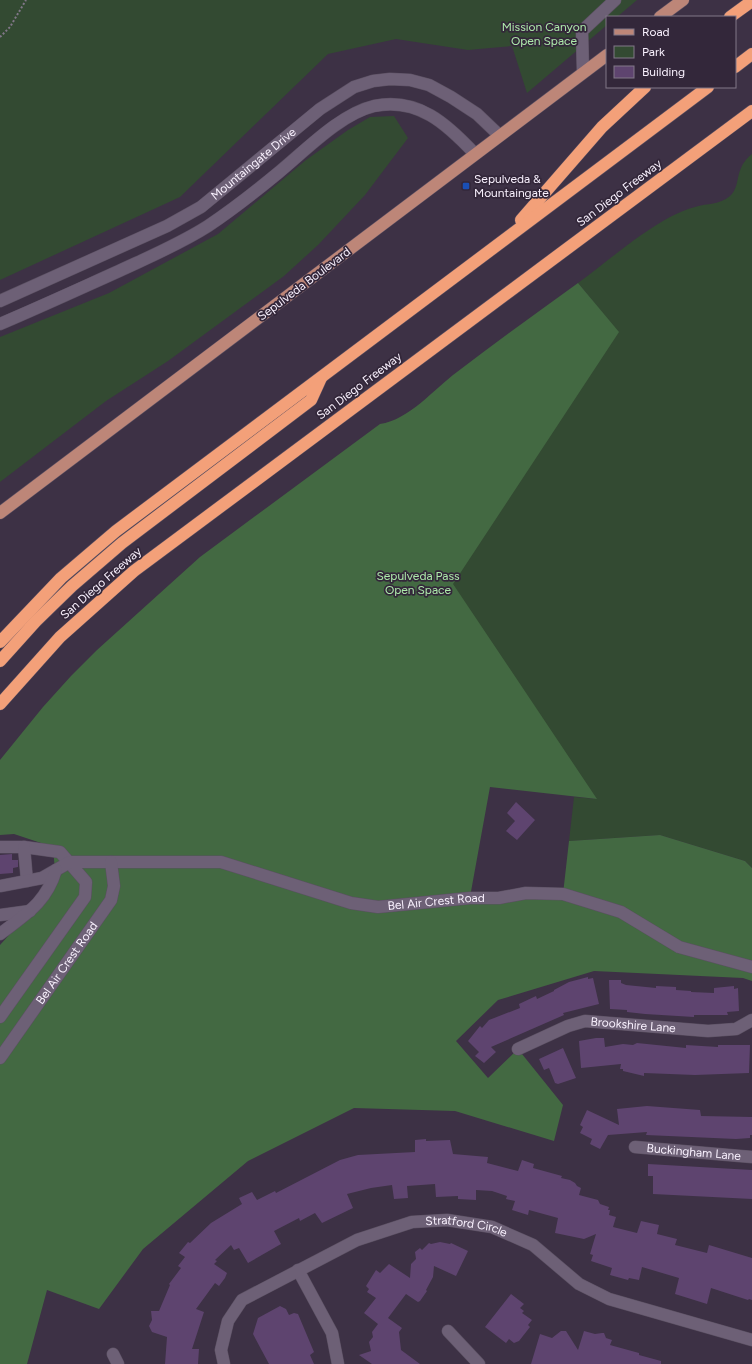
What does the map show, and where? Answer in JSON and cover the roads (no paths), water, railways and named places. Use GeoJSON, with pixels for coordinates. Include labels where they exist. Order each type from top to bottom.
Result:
{"type":"FeatureCollection","features":[{"type":"Feature","properties":{"kind":"highway"},"geometry":{"type":"LineString","coordinates":[[731,16],[752,1]]}},
{"type":"Feature","properties":{"kind":"highway"},"geometry":{"type":"LineString","coordinates":[[736,66],[752,54]]}},
{"type":"Feature","properties":{"kind":"highway"},"geometry":{"type":"LineString","coordinates":[[506,237],[602,126],[644,88]]}},
{"type":"Feature","properties":{"kind":"highway"},"geometry":{"type":"LineString","coordinates":[[0,642],[61,578],[116,531],[707,88]]}},
{"type":"Feature","properties":{"kind":"highway","name":"San Diego Freeway"},"geometry":{"type":"LineString","coordinates":[[0,704],[60,637],[134,571],[752,111]]}},
{"type":"Feature","properties":{"kind":"highway"},"geometry":{"type":"LineString","coordinates":[[0,661],[67,591],[122,543],[311,400],[321,377]]}},
{"type":"Feature","properties":{"kind":"main road"},"geometry":{"type":"LineString","coordinates":[[661,16],[683,0]]}},
{"type":"Feature","properties":{"kind":"main road","name":"Sepulveda Boulevard"},"geometry":{"type":"LineString","coordinates":[[0,513],[606,56]]}},
{"type":"Feature","properties":{"kind":"street"},"geometry":{"type":"LineString","coordinates":[[583,72],[582,31],[615,0]]}},
{"type":"Feature","properties":{"kind":"street","name":"Mountaingate Drive"},"geometry":{"type":"LineString","coordinates":[[0,301],[167,226],[200,207],[320,109],[354,87],[373,82],[390,80],[410,80],[429,85],[477,114],[499,135]]}},
{"type":"Feature","properties":{"kind":"street","name":"Mountaingate Drive"},"geometry":{"type":"LineString","coordinates":[[0,324],[180,243],[234,207],[322,136],[360,111],[374,106],[393,104],[414,107],[429,113],[443,122],[475,154]]}},
{"type":"Feature","properties":{"kind":"street","name":"Bel Air Crest Road"},"geometry":{"type":"LineString","coordinates":[[0,846],[24,846],[60,852],[86,882],[85,897],[0,1017]]}},
{"type":"Feature","properties":{"kind":"street"},"geometry":{"type":"LineString","coordinates":[[24,846],[26,881]]}},
{"type":"Feature","properties":{"kind":"street","name":"Bel Air Crest Road"},"geometry":{"type":"LineString","coordinates":[[0,886],[42,878],[70,862],[221,862],[351,903],[378,907],[470,898],[498,898],[526,893],[563,894],[621,912],[679,947],[752,967]]}},
{"type":"Feature","properties":{"kind":"street","name":"Bel Air Crest Road"},"geometry":{"type":"LineString","coordinates":[[0,1058],[111,900],[114,886],[111,862]]}},
{"type":"Feature","properties":{"kind":"street"},"geometry":{"type":"LineString","coordinates":[[0,934],[31,911],[50,887],[56,870]]}},
{"type":"Feature","properties":{"kind":"street"},"geometry":{"type":"LineString","coordinates":[[0,916],[31,911]]}},
{"type":"Feature","properties":{"kind":"street","name":"Brookshire Lane"},"geometry":{"type":"LineString","coordinates":[[518,1049],[568,1026],[585,1021],[708,1031],[736,1029],[752,1020]]}},
{"type":"Feature","properties":{"kind":"street","name":"Buckingham Lane"},"geometry":{"type":"LineString","coordinates":[[635,1147],[752,1157]]}},
{"type":"Feature","properties":{"kind":"street","name":"Stratford Circle"},"geometry":{"type":"LineString","coordinates":[[224,1364],[221,1350],[228,1321],[242,1300],[357,1240],[412,1222],[447,1220],[492,1228],[533,1245],[579,1284],[608,1299],[752,1340]]}},
{"type":"Feature","properties":{"kind":"street"},"geometry":{"type":"LineString","coordinates":[[298,1270],[332,1333],[338,1364]]}},
{"type":"Feature","properties":{"kind":"street"},"geometry":{"type":"LineString","coordinates":[[448,1331],[479,1364]]}},
{"type":"Feature","properties":{"kind":"place","name":"Sepulveda & Mountaingate"},"geometry":{"type":"Point","coordinates":[466,186]}},
{"type":"Feature","properties":{"kind":"park label","name":"Mission Canyon Open Space"},"geometry":{"type":"Point","coordinates":[544,34]}},
{"type":"Feature","properties":{"kind":"park label","name":"Sepulveda Pass Open Space"},"geometry":{"type":"Point","coordinates":[418,583]}}]}
